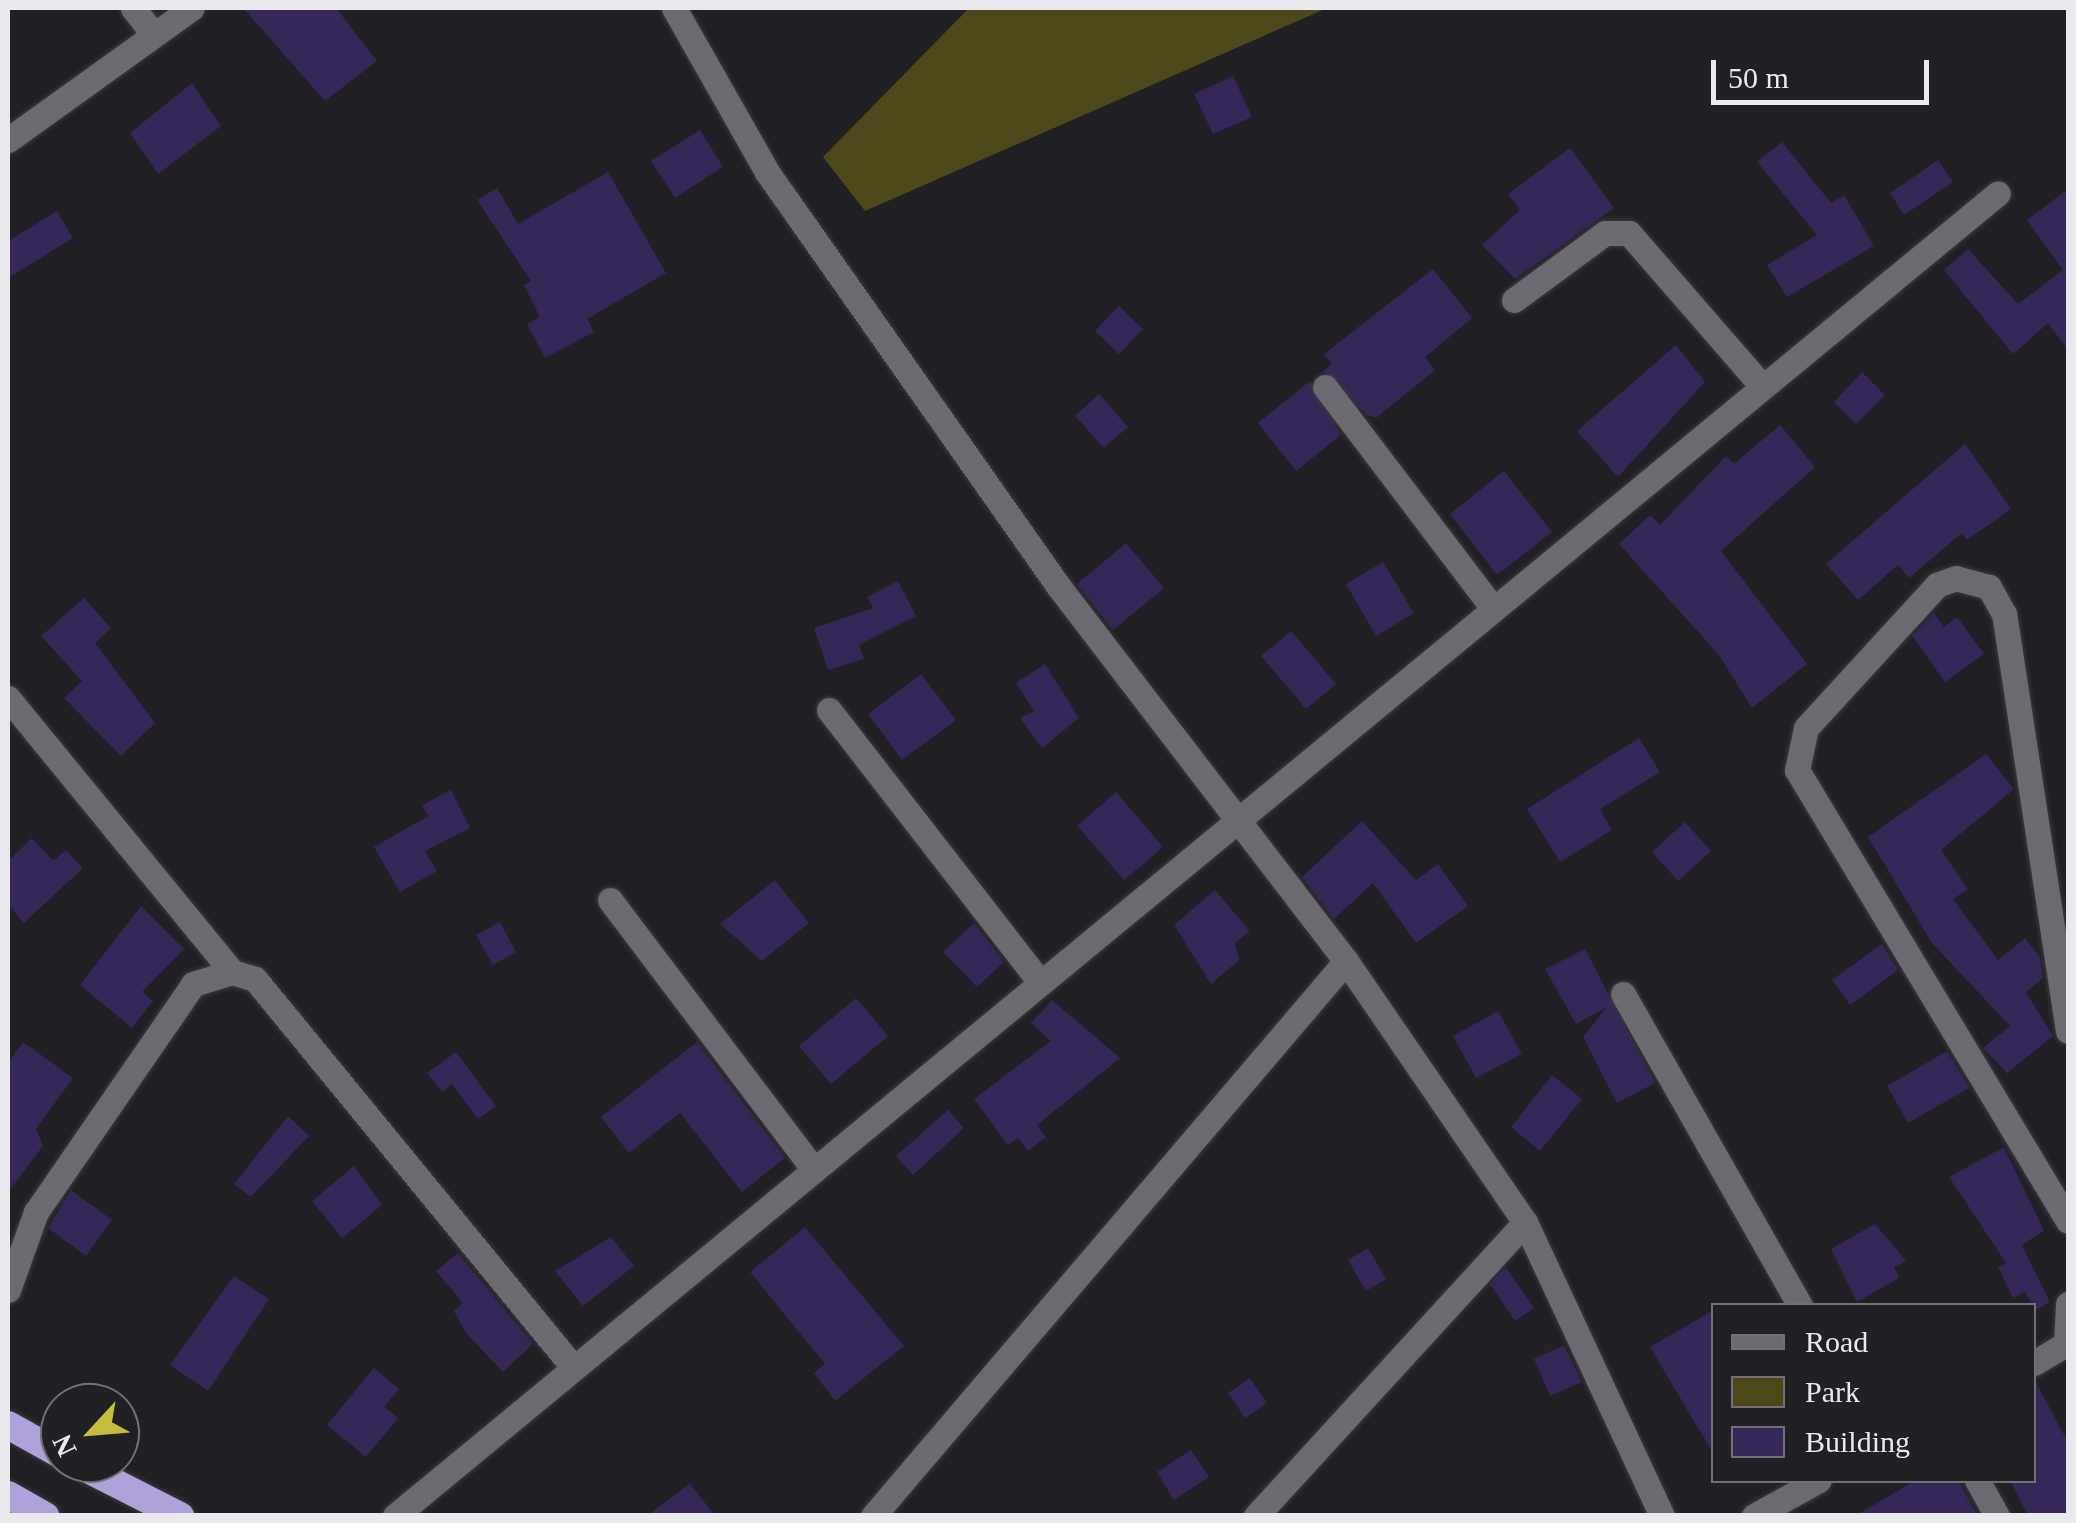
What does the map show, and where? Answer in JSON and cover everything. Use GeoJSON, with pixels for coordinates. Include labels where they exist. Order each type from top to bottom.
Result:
{"type":"FeatureCollection","features":[{"type":"Feature","properties":{"kind":"highway"},"geometry":{"type":"LineString","coordinates":[[8,1425],[40,1443]]}},
{"type":"Feature","properties":{"kind":"highway"},"geometry":{"type":"LineString","coordinates":[[115,1483],[180,1516]]}},
{"type":"Feature","properties":{"kind":"highway"},"geometry":{"type":"LineString","coordinates":[[8,1495],[45,1516]]}},
{"type":"Feature","properties":{"kind":"street"},"geometry":{"type":"LineString","coordinates":[[133,8],[153,34]]}},
{"type":"Feature","properties":{"kind":"street"},"geometry":{"type":"LineString","coordinates":[[8,140],[192,8]]}},
{"type":"Feature","properties":{"kind":"street"},"geometry":{"type":"LineString","coordinates":[[674,8],[767,172],[1232,820],[1346,961],[1525,1222],[1662,1516]]}},
{"type":"Feature","properties":{"kind":"street"},"geometry":{"type":"LineString","coordinates":[[396,1516],[1232,820],[1998,193]]}},
{"type":"Feature","properties":{"kind":"street"},"geometry":{"type":"LineString","coordinates":[[1514,300],[1605,233],[1629,233],[1762,386]]}},
{"type":"Feature","properties":{"kind":"street"},"geometry":{"type":"LineString","coordinates":[[1325,386],[1492,608]]}},
{"type":"Feature","properties":{"kind":"street"},"geometry":{"type":"LineString","coordinates":[[2068,1031],[2004,614],[1989,587],[1956,578],[1937,585],[1806,728],[1797,770],[2068,1221]]}},
{"type":"Feature","properties":{"kind":"street"},"geometry":{"type":"LineString","coordinates":[[8,698],[232,972],[254,979],[573,1368]]}},
{"type":"Feature","properties":{"kind":"street"},"geometry":{"type":"LineString","coordinates":[[829,710],[1039,980]]}},
{"type":"Feature","properties":{"kind":"street"},"geometry":{"type":"LineString","coordinates":[[610,900],[812,1168]]}},
{"type":"Feature","properties":{"kind":"street"},"geometry":{"type":"LineString","coordinates":[[873,1516],[1346,961]]}},
{"type":"Feature","properties":{"kind":"street"},"geometry":{"type":"LineString","coordinates":[[8,1290],[36,1212],[193,984],[232,972]]}},
{"type":"Feature","properties":{"kind":"street"},"geometry":{"type":"LineString","coordinates":[[1623,994],[1798,1303]]}},
{"type":"Feature","properties":{"kind":"street"},"geometry":{"type":"LineString","coordinates":[[1256,1516],[1525,1222]]}},
{"type":"Feature","properties":{"kind":"street"},"geometry":{"type":"LineString","coordinates":[[2036,1361],[2066,1344],[2068,1304]]}},
{"type":"Feature","properties":{"kind":"street"},"geometry":{"type":"LineString","coordinates":[[1754,1516],[1814,1483]]}},
{"type":"Feature","properties":{"kind":"street"},"geometry":{"type":"LineString","coordinates":[[1979,1483],[1997,1516]]}},
{"type":"Feature","properties":{"kind":"green space"},"geometry":{"type":"Polygon","coordinates":[[[969,8],[1327,8],[865,211],[823,157],[969,8]]]}},
{"type":"Feature","properties":{"kind":"building"},"geometry":{"type":"Polygon","coordinates":[[[243,8],[336,8],[377,61],[325,101],[243,8]]]}},
{"type":"Feature","properties":{"kind":"building"},"geometry":{"type":"Polygon","coordinates":[[[1233,76],[1252,117],[1213,134],[1194,94],[1233,76]]]}},
{"type":"Feature","properties":{"kind":"building"},"geometry":{"type":"Polygon","coordinates":[[[192,83],[221,126],[158,174],[130,133],[192,83]]]}},
{"type":"Feature","properties":{"kind":"building"},"geometry":{"type":"Polygon","coordinates":[[[700,130],[723,167],[675,198],[651,161],[700,130]]]}},
{"type":"Feature","properties":{"kind":"building"},"geometry":{"type":"Polygon","coordinates":[[[1782,142],[1831,203],[1844,195],[1874,246],[1787,297],[1767,265],[1817,235],[1757,162],[1782,142]]]}},
{"type":"Feature","properties":{"kind":"building"},"geometry":{"type":"Polygon","coordinates":[[[1570,148],[1614,208],[1515,279],[1482,245],[1520,210],[1508,194],[1570,148]]]}},
{"type":"Feature","properties":{"kind":"building"},"geometry":{"type":"Polygon","coordinates":[[[1938,160],[1953,182],[1904,215],[1890,193],[1938,160]]]}},
{"type":"Feature","properties":{"kind":"building"},"geometry":{"type":"Polygon","coordinates":[[[608,172],[666,273],[587,319],[594,332],[545,358],[527,324],[540,317],[524,285],[531,281],[477,200],[497,188],[518,224],[608,172]]]}},
{"type":"Feature","properties":{"kind":"building"},"geometry":{"type":"Polygon","coordinates":[[[2068,189],[2068,350],[2048,323],[2013,354],[1944,270],[1968,249],[2018,304],[2063,270],[2027,220],[2068,189]]]}},
{"type":"Feature","properties":{"kind":"building"},"geometry":{"type":"Polygon","coordinates":[[[57,211],[73,238],[8,278],[8,241],[57,211]]]}},
{"type":"Feature","properties":{"kind":"building"},"geometry":{"type":"Polygon","coordinates":[[[1433,269],[1472,318],[1425,357],[1435,370],[1376,418],[1367,415],[1323,371],[1332,364],[1324,354],[1433,269]]]}},
{"type":"Feature","properties":{"kind":"building"},"geometry":{"type":"Polygon","coordinates":[[[1119,306],[1143,329],[1119,354],[1095,331],[1119,306]]]}},
{"type":"Feature","properties":{"kind":"building"},"geometry":{"type":"Polygon","coordinates":[[[1676,345],[1705,382],[1618,477],[1577,431],[1676,345]]]}},
{"type":"Feature","properties":{"kind":"building"},"geometry":{"type":"Polygon","coordinates":[[[1862,372],[1885,395],[1856,424],[1834,402],[1862,372]]]}},
{"type":"Feature","properties":{"kind":"building"},"geometry":{"type":"Polygon","coordinates":[[[1310,381],[1341,435],[1296,471],[1258,423],[1310,381]]]}},
{"type":"Feature","properties":{"kind":"building"},"geometry":{"type":"Polygon","coordinates":[[[1099,394],[1128,427],[1104,448],[1075,416],[1099,394]]]}},
{"type":"Feature","properties":{"kind":"building"},"geometry":{"type":"Polygon","coordinates":[[[1780,425],[1815,467],[1721,551],[1807,664],[1752,708],[1719,655],[1619,544],[1650,515],[1660,525],[1726,456],[1734,464],[1780,425]]]}},
{"type":"Feature","properties":{"kind":"building"},"geometry":{"type":"Polygon","coordinates":[[[1965,444],[2011,509],[1967,540],[1962,533],[1909,578],[1898,565],[1858,600],[1826,564],[1965,444]]]}},
{"type":"Feature","properties":{"kind":"building"},"geometry":{"type":"Polygon","coordinates":[[[1504,471],[1552,532],[1497,575],[1450,514],[1504,471]]]}},
{"type":"Feature","properties":{"kind":"building"},"geometry":{"type":"Polygon","coordinates":[[[1126,543],[1164,588],[1113,630],[1077,584],[1126,543]]]}},
{"type":"Feature","properties":{"kind":"building"},"geometry":{"type":"Polygon","coordinates":[[[1383,562],[1414,613],[1376,636],[1346,584],[1383,562]]]}},
{"type":"Feature","properties":{"kind":"building"},"geometry":{"type":"Polygon","coordinates":[[[898,581],[916,616],[859,645],[864,659],[828,670],[814,628],[873,608],[867,597],[898,581]]]}},
{"type":"Feature","properties":{"kind":"building"},"geometry":{"type":"Polygon","coordinates":[[[84,598],[111,628],[95,643],[155,723],[121,756],[64,698],[82,681],[41,636],[84,598]]]}},
{"type":"Feature","properties":{"kind":"building"},"geometry":{"type":"Polygon","coordinates":[[[1934,613],[1944,627],[1957,617],[1984,654],[1945,682],[1912,636],[1934,613]]]}},
{"type":"Feature","properties":{"kind":"building"},"geometry":{"type":"Polygon","coordinates":[[[1291,631],[1336,684],[1306,709],[1261,656],[1291,631]]]}},
{"type":"Feature","properties":{"kind":"building"},"geometry":{"type":"Polygon","coordinates":[[[1045,664],[1079,718],[1042,748],[1020,718],[1034,711],[1016,683],[1045,664]]]}},
{"type":"Feature","properties":{"kind":"building"},"geometry":{"type":"Polygon","coordinates":[[[921,674],[956,720],[902,760],[868,714],[921,674]]]}},
{"type":"Feature","properties":{"kind":"building"},"geometry":{"type":"Polygon","coordinates":[[[1639,738],[1660,772],[1600,809],[1612,830],[1560,862],[1527,809],[1639,738]]]}},
{"type":"Feature","properties":{"kind":"building"},"geometry":{"type":"Polygon","coordinates":[[[1986,754],[2014,789],[1941,850],[1968,889],[1953,899],[1998,960],[2025,938],[2040,957],[2043,978],[2026,992],[2053,1036],[2007,1073],[1983,1048],[2010,1026],[1932,943],[1868,837],[1986,754]]]}},
{"type":"Feature","properties":{"kind":"building"},"geometry":{"type":"Polygon","coordinates":[[[451,790],[470,828],[425,851],[437,871],[400,892],[374,847],[428,816],[422,805],[451,790]]]}},
{"type":"Feature","properties":{"kind":"building"},"geometry":{"type":"Polygon","coordinates":[[[1116,792],[1163,847],[1124,880],[1077,826],[1116,792]]]}},
{"type":"Feature","properties":{"kind":"building"},"geometry":{"type":"Polygon","coordinates":[[[1362,821],[1416,880],[1438,864],[1468,906],[1416,943],[1373,883],[1334,919],[1302,877],[1362,821]]]}},
{"type":"Feature","properties":{"kind":"building"},"geometry":{"type":"Polygon","coordinates":[[[1685,822],[1711,851],[1678,881],[1652,852],[1685,822]]]}},
{"type":"Feature","properties":{"kind":"building"},"geometry":{"type":"Polygon","coordinates":[[[32,838],[53,861],[66,850],[83,868],[24,923],[8,905],[8,861],[32,838]]]}},
{"type":"Feature","properties":{"kind":"building"},"geometry":{"type":"Polygon","coordinates":[[[775,880],[809,923],[762,961],[720,924],[775,880]]]}},
{"type":"Feature","properties":{"kind":"building"},"geometry":{"type":"Polygon","coordinates":[[[1215,890],[1250,931],[1235,943],[1239,960],[1211,984],[1174,925],[1215,890]]]}},
{"type":"Feature","properties":{"kind":"building"},"geometry":{"type":"Polygon","coordinates":[[[141,906],[184,949],[142,992],[153,1001],[132,1028],[80,985],[141,906]]]}},
{"type":"Feature","properties":{"kind":"building"},"geometry":{"type":"Polygon","coordinates":[[[500,922],[516,952],[493,965],[476,935],[500,922]]]}},
{"type":"Feature","properties":{"kind":"building"},"geometry":{"type":"Polygon","coordinates":[[[974,923],[1004,962],[977,987],[943,952],[974,923]]]}},
{"type":"Feature","properties":{"kind":"building"},"geometry":{"type":"Polygon","coordinates":[[[1882,944],[1898,970],[1850,1005],[1832,980],[1882,944]]]}},
{"type":"Feature","properties":{"kind":"building"},"geometry":{"type":"Polygon","coordinates":[[[1585,949],[1655,1083],[1617,1103],[1583,1037],[1607,1007],[1576,1024],[1545,969],[1585,949]]]}},
{"type":"Feature","properties":{"kind":"building"},"geometry":{"type":"Polygon","coordinates":[[[856,998],[888,1036],[831,1084],[799,1046],[856,998]]]}},
{"type":"Feature","properties":{"kind":"building"},"geometry":{"type":"Polygon","coordinates":[[[1052,1000],[1120,1058],[1037,1125],[1046,1137],[1028,1151],[1018,1138],[1008,1145],[974,1099],[1051,1041],[1031,1023],[1052,1000]]]}},
{"type":"Feature","properties":{"kind":"building"},"geometry":{"type":"Polygon","coordinates":[[[1498,1011],[1522,1054],[1476,1078],[1453,1036],[1498,1011]]]}},
{"type":"Feature","properties":{"kind":"building"},"geometry":{"type":"Polygon","coordinates":[[[23,1042],[73,1078],[36,1129],[43,1146],[8,1192],[8,1063],[23,1042]]]}},
{"type":"Feature","properties":{"kind":"building"},"geometry":{"type":"Polygon","coordinates":[[[697,1042],[785,1158],[742,1192],[680,1113],[629,1153],[601,1117],[697,1042]]]}},
{"type":"Feature","properties":{"kind":"building"},"geometry":{"type":"Polygon","coordinates":[[[1947,1051],[1969,1088],[1908,1123],[1887,1086],[1947,1051]]]}},
{"type":"Feature","properties":{"kind":"building"},"geometry":{"type":"Polygon","coordinates":[[[456,1052],[496,1106],[478,1119],[452,1084],[442,1092],[427,1073],[456,1052]]]}},
{"type":"Feature","properties":{"kind":"building"},"geometry":{"type":"Polygon","coordinates":[[[1552,1075],[1582,1099],[1540,1151],[1511,1127],[1552,1075]]]}},
{"type":"Feature","properties":{"kind":"building"},"geometry":{"type":"Polygon","coordinates":[[[948,1110],[964,1128],[913,1175],[896,1156],[948,1110]]]}},
{"type":"Feature","properties":{"kind":"building"},"geometry":{"type":"Polygon","coordinates":[[[288,1116],[309,1136],[251,1197],[234,1184],[288,1116]]]}},
{"type":"Feature","properties":{"kind":"building"},"geometry":{"type":"Polygon","coordinates":[[[2004,1147],[2044,1231],[2022,1245],[2050,1302],[2036,1310],[2036,1303],[2032,1303],[2025,1292],[2013,1298],[1998,1267],[2006,1263],[1949,1177],[2004,1147]]]}},
{"type":"Feature","properties":{"kind":"building"},"geometry":{"type":"Polygon","coordinates":[[[354,1166],[382,1205],[342,1238],[312,1201],[354,1166]]]}},
{"type":"Feature","properties":{"kind":"building"},"geometry":{"type":"Polygon","coordinates":[[[71,1190],[112,1220],[86,1256],[48,1228],[71,1190]]]}},
{"type":"Feature","properties":{"kind":"building"},"geometry":{"type":"Polygon","coordinates":[[[1875,1224],[1906,1261],[1894,1267],[1899,1278],[1857,1302],[1831,1249],[1875,1224]]]}},
{"type":"Feature","properties":{"kind":"building"},"geometry":{"type":"Polygon","coordinates":[[[805,1227],[904,1346],[835,1401],[814,1373],[825,1364],[750,1272],[805,1227]]]}},
{"type":"Feature","properties":{"kind":"building"},"geometry":{"type":"Polygon","coordinates":[[[611,1237],[634,1266],[583,1306],[555,1271],[611,1237]]]}},
{"type":"Feature","properties":{"kind":"building"},"geometry":{"type":"Polygon","coordinates":[[[1368,1248],[1386,1279],[1366,1291],[1348,1260],[1368,1248]]]}},
{"type":"Feature","properties":{"kind":"building"},"geometry":{"type":"Polygon","coordinates":[[[458,1253],[533,1344],[503,1372],[466,1333],[454,1311],[463,1303],[436,1271],[458,1253]]]}},
{"type":"Feature","properties":{"kind":"building"},"geometry":{"type":"Polygon","coordinates":[[[1506,1267],[1534,1308],[1515,1321],[1490,1284],[1506,1267]]]}},
{"type":"Feature","properties":{"kind":"building"},"geometry":{"type":"Polygon","coordinates":[[[234,1276],[269,1299],[208,1391],[170,1365],[234,1276]]]}},
{"type":"Feature","properties":{"kind":"building"},"geometry":{"type":"Polygon","coordinates":[[[1711,1312],[1711,1450],[1650,1347],[1711,1312]]]}},
{"type":"Feature","properties":{"kind":"building"},"geometry":{"type":"Polygon","coordinates":[[[1564,1345],[1582,1382],[1550,1396],[1534,1359],[1564,1345]]]}},
{"type":"Feature","properties":{"kind":"building"},"geometry":{"type":"Polygon","coordinates":[[[374,1368],[399,1389],[384,1407],[398,1418],[366,1457],[327,1425],[374,1368]]]}},
{"type":"Feature","properties":{"kind":"building"},"geometry":{"type":"Polygon","coordinates":[[[1250,1378],[1267,1403],[1245,1418],[1228,1393],[1250,1378]]]}},
{"type":"Feature","properties":{"kind":"building"},"geometry":{"type":"Polygon","coordinates":[[[2036,1383],[2068,1442],[2068,1516],[2028,1516],[2012,1483],[2036,1483],[2036,1383]]]}},
{"type":"Feature","properties":{"kind":"building"},"geometry":{"type":"Polygon","coordinates":[[[1191,1450],[1209,1477],[1174,1500],[1157,1472],[1191,1450]]]}},
{"type":"Feature","properties":{"kind":"building"},"geometry":{"type":"Polygon","coordinates":[[[690,1483],[715,1516],[647,1516],[690,1483]]]}},
{"type":"Feature","properties":{"kind":"building"},"geometry":{"type":"Polygon","coordinates":[[[1911,1483],[1960,1483],[1978,1516],[1855,1516],[1911,1483]]]}}]}
